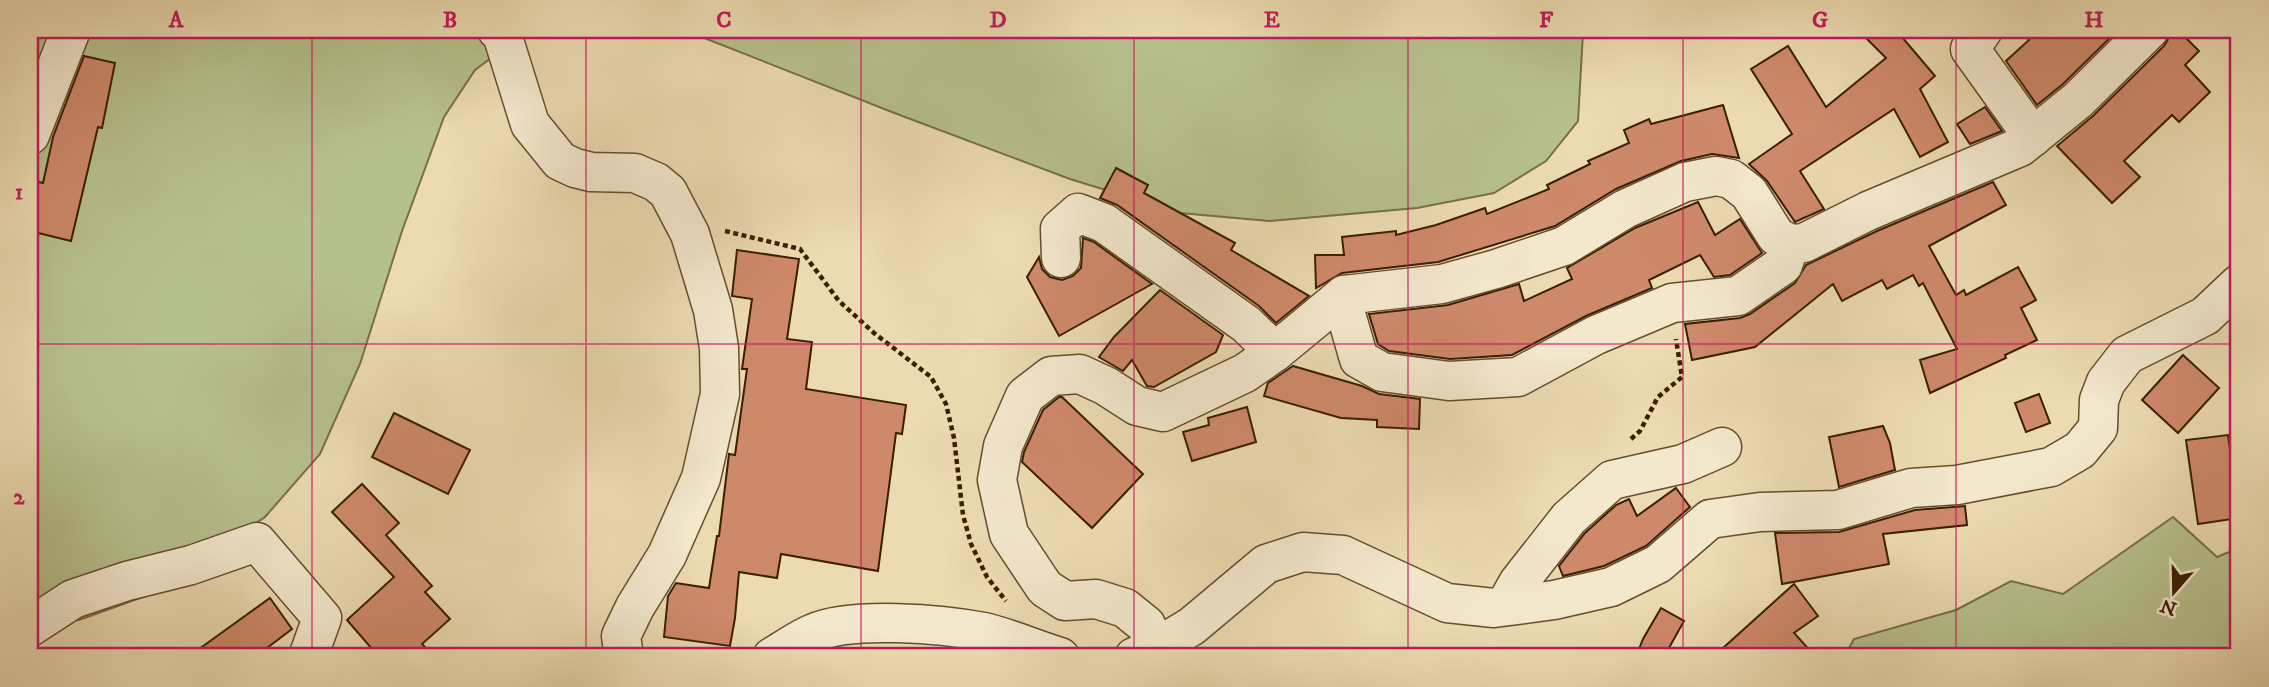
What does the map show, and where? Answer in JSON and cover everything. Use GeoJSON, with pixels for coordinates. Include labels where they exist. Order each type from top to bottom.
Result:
{"type":"FeatureCollection","features":[{"type":"Feature","properties":{"kind":"street"},"geometry":{"type":"LineString","coordinates":[[30,135],[71,30]]}},
{"type":"Feature","properties":{"kind":"street"},"geometry":{"type":"LineString","coordinates":[[497,30],[502,34],[530,124],[560,161],[575,169],[592,172],[635,173],[656,182],[668,192],[690,234],[713,310],[719,348],[720,394],[701,478],[667,555],[635,607],[621,636],[624,657]]}},
{"type":"Feature","properties":{"kind":"street"},"geometry":{"type":"LineString","coordinates":[[1983,30],[1969,49],[2033,136]]}},
{"type":"Feature","properties":{"kind":"street"},"geometry":{"type":"LineString","coordinates":[[1145,652],[1146,625],[1125,608],[1096,599],[1065,601],[1045,588],[1009,534],[996,480],[1003,446],[1025,396],[1051,376],[1080,374],[1107,386],[1137,406],[1163,412],[1245,373],[1344,295],[1442,284],[1496,269],[1564,246],[1625,209],[1685,181],[1716,176],[1731,179],[1749,193],[1776,236],[1790,244],[1804,243],[1868,211],[2020,147],[2078,100],[2150,30]]}},
{"type":"Feature","properties":{"kind":"street"},"geometry":{"type":"LineString","coordinates":[[1061,258],[1060,229],[1078,213],[1104,223],[1246,324],[1275,352]]}},
{"type":"Feature","properties":{"kind":"street"},"geometry":{"type":"LineString","coordinates":[[1344,295],[1346,314],[1359,359],[1382,372],[1449,381],[1518,377],[1595,335],[1672,303],[1738,296],[1783,265],[1790,244]]}},
{"type":"Feature","properties":{"kind":"street"},"geometry":{"type":"LineString","coordinates":[[1145,652],[1192,626],[1266,564],[1303,552],[1343,555],[1447,603],[1494,608],[1554,600],[1611,587],[1658,564],[1710,519],[1760,512],[1838,510],[1911,488],[1957,485],[2051,467],[2080,450],[2098,428],[2099,400],[2106,382],[2127,355],[2205,316],[2239,284]]}},
{"type":"Feature","properties":{"kind":"street"},"geometry":{"type":"LineString","coordinates":[[1505,606],[1518,583],[1569,518],[1612,480],[1683,464],[1722,447]]}},
{"type":"Feature","properties":{"kind":"street"},"geometry":{"type":"LineString","coordinates":[[30,627],[73,599],[127,581],[191,565],[257,542],[322,618],[308,657]]}},
{"type":"Feature","properties":{"kind":"street"},"geometry":{"type":"LineString","coordinates":[[772,657],[814,633],[838,625],[860,622],[985,632],[1060,657]]}},
{"type":"Feature","properties":{"kind":"path"},"geometry":{"type":"LineString","coordinates":[[681,218],[800,249],[839,300],[931,377],[949,415],[963,515],[971,544],[987,577],[1015,608]]}},
{"type":"Feature","properties":{"kind":"path"},"geometry":{"type":"LineString","coordinates":[[1625,444],[1640,431],[1658,397],[1682,377],[1672,303]]}},
{"type":"Feature","properties":{"kind":"green space"},"geometry":{"type":"Polygon","coordinates":[[[30,30],[540,30],[514,41],[475,70],[444,117],[402,231],[360,364],[320,454],[265,517],[151,594],[79,620],[30,621],[30,30]]]}},
{"type":"Feature","properties":{"kind":"green space"},"geometry":{"type":"Polygon","coordinates":[[[684,30],[1587,30],[1583,33],[1578,121],[1546,161],[1494,193],[1417,208],[1269,221],[1180,213],[1070,179],[684,30]]]}},
{"type":"Feature","properties":{"kind":"green space"},"geometry":{"type":"Polygon","coordinates":[[[2173,517],[2217,557],[2239,548],[2239,657],[1844,657],[1854,639],[1956,610],[2011,581],[2063,594],[2173,517]]]}},
{"type":"Feature","properties":{"kind":"building"},"geometry":{"type":"Polygon","coordinates":[[[1858,30],[1896,30],[1935,76],[1920,89],[1948,142],[1920,157],[1894,109],[1800,171],[1824,209],[1795,222],[1767,181],[1749,164],[1792,134],[1751,69],[1788,46],[1826,107],[1886,58],[1858,30]]]}},
{"type":"Feature","properties":{"kind":"building"},"geometry":{"type":"Polygon","coordinates":[[[2021,30],[2118,30],[2063,84],[2037,105],[2006,61],[2029,40],[2021,30]]]}},
{"type":"Feature","properties":{"kind":"building"},"geometry":{"type":"Polygon","coordinates":[[[2170,30],[2178,30],[2199,51],[2185,65],[2210,92],[2179,122],[2172,115],[2124,161],[2140,177],[2112,203],[2057,146],[2093,116],[2164,46],[2170,36],[2170,30]]]}},
{"type":"Feature","properties":{"kind":"building"},"geometry":{"type":"Polygon","coordinates":[[[84,56],[115,63],[102,128],[98,127],[71,241],[30,231],[30,206],[35,181],[43,183],[53,137],[84,56]]]}},
{"type":"Feature","properties":{"kind":"building"},"geometry":{"type":"Polygon","coordinates":[[[1723,105],[1739,158],[1712,154],[1681,161],[1616,189],[1555,226],[1438,262],[1342,273],[1316,288],[1315,255],[1344,255],[1342,237],[1396,231],[1396,235],[1485,208],[1487,214],[1549,189],[1547,185],[1590,164],[1588,161],[1629,143],[1624,130],[1649,119],[1651,124],[1723,105]]]}},
{"type":"Feature","properties":{"kind":"building"},"geometry":{"type":"Polygon","coordinates":[[[1985,107],[2002,131],[1970,144],[1957,124],[1985,107]]]}},
{"type":"Feature","properties":{"kind":"building"},"geometry":{"type":"Polygon","coordinates":[[[1116,168],[1148,185],[1144,193],[1235,243],[1231,250],[1309,296],[1276,323],[1259,306],[1117,205],[1100,198],[1116,168]]]}},
{"type":"Feature","properties":{"kind":"building"},"geometry":{"type":"Polygon","coordinates":[[[1993,182],[2006,205],[1929,246],[1956,295],[1964,290],[1966,295],[2018,267],[2036,300],[2021,308],[2037,340],[2005,355],[2006,358],[1930,393],[1920,360],[1957,349],[1923,283],[1919,286],[1913,275],[1887,289],[1882,280],[1842,301],[1833,284],[1755,347],[1692,360],[1685,324],[1740,318],[1750,314],[1795,283],[1806,265],[1877,231],[1993,182]]]}},
{"type":"Feature","properties":{"kind":"building"},"geometry":{"type":"Polygon","coordinates":[[[1698,202],[1715,235],[1740,219],[1762,253],[1730,275],[1714,277],[1700,255],[1649,280],[1652,288],[1586,316],[1512,355],[1450,359],[1389,351],[1378,344],[1369,314],[1448,305],[1519,284],[1524,301],[1572,279],[1567,268],[1635,228],[1698,202]]]}},
{"type":"Feature","properties":{"kind":"building"},"geometry":{"type":"Polygon","coordinates":[[[1083,238],[1094,242],[1152,284],[1059,336],[1027,277],[1039,257],[1042,269],[1050,277],[1062,280],[1073,276],[1081,268],[1083,238]]]}},
{"type":"Feature","properties":{"kind":"building"},"geometry":{"type":"Polygon","coordinates":[[[737,250],[799,259],[787,339],[812,342],[806,389],[906,405],[902,434],[896,433],[878,571],[781,554],[777,578],[739,572],[730,646],[664,637],[668,596],[676,583],[709,588],[719,536],[729,454],[735,455],[747,369],[742,369],[752,299],[732,296],[737,250]]]}},
{"type":"Feature","properties":{"kind":"building"},"geometry":{"type":"Polygon","coordinates":[[[1160,290],[1223,335],[1216,352],[1154,387],[1147,386],[1132,360],[1123,371],[1099,357],[1114,337],[1160,290]]]}},
{"type":"Feature","properties":{"kind":"building"},"geometry":{"type":"Polygon","coordinates":[[[2183,355],[2219,388],[2178,433],[2142,400],[2183,355]]]}},
{"type":"Feature","properties":{"kind":"building"},"geometry":{"type":"Polygon","coordinates":[[[1293,366],[1362,386],[1379,394],[1420,399],[1419,429],[1377,427],[1377,420],[1341,418],[1264,396],[1268,383],[1293,366]]]}},
{"type":"Feature","properties":{"kind":"building"},"geometry":{"type":"Polygon","coordinates":[[[2039,394],[2050,423],[2026,432],[2015,403],[2039,394]]]}},
{"type":"Feature","properties":{"kind":"building"},"geometry":{"type":"Polygon","coordinates":[[[1059,397],[1143,474],[1092,528],[1022,462],[1043,410],[1059,397]]]}},
{"type":"Feature","properties":{"kind":"building"},"geometry":{"type":"Polygon","coordinates":[[[1247,407],[1256,442],[1192,461],[1183,432],[1209,425],[1208,418],[1247,407]]]}},
{"type":"Feature","properties":{"kind":"building"},"geometry":{"type":"Polygon","coordinates":[[[394,413],[470,450],[448,494],[372,457],[394,413]]]}},
{"type":"Feature","properties":{"kind":"building"},"geometry":{"type":"Polygon","coordinates":[[[1883,426],[1890,443],[1895,470],[1839,487],[1829,437],[1883,426]]]}},
{"type":"Feature","properties":{"kind":"building"},"geometry":{"type":"Polygon","coordinates":[[[2228,435],[2234,477],[2239,476],[2239,518],[2198,524],[2186,440],[2228,435]]]}},
{"type":"Feature","properties":{"kind":"building"},"geometry":{"type":"Polygon","coordinates":[[[362,484],[399,523],[386,535],[432,586],[425,592],[450,619],[422,644],[434,657],[379,657],[347,620],[394,577],[332,512],[362,484]]]}},
{"type":"Feature","properties":{"kind":"building"},"geometry":{"type":"Polygon","coordinates":[[[1676,488],[1690,507],[1646,546],[1604,566],[1563,576],[1559,566],[1585,533],[1616,505],[1629,499],[1637,516],[1676,488]]]}},
{"type":"Feature","properties":{"kind":"building"},"geometry":{"type":"Polygon","coordinates":[[[1965,506],[1967,525],[1883,534],[1889,564],[1782,584],[1775,533],[1839,532],[1915,510],[1965,506]]]}},
{"type":"Feature","properties":{"kind":"building"},"geometry":{"type":"Polygon","coordinates":[[[1794,584],[1818,616],[1794,633],[1816,657],[1713,657],[1794,584]]]}},
{"type":"Feature","properties":{"kind":"building"},"geometry":{"type":"Polygon","coordinates":[[[270,598],[292,629],[255,657],[188,657],[270,598]]]}},
{"type":"Feature","properties":{"kind":"building"},"geometry":{"type":"Polygon","coordinates":[[[1661,608],[1684,621],[1664,657],[1636,657],[1643,639],[1661,608]]]}}]}
